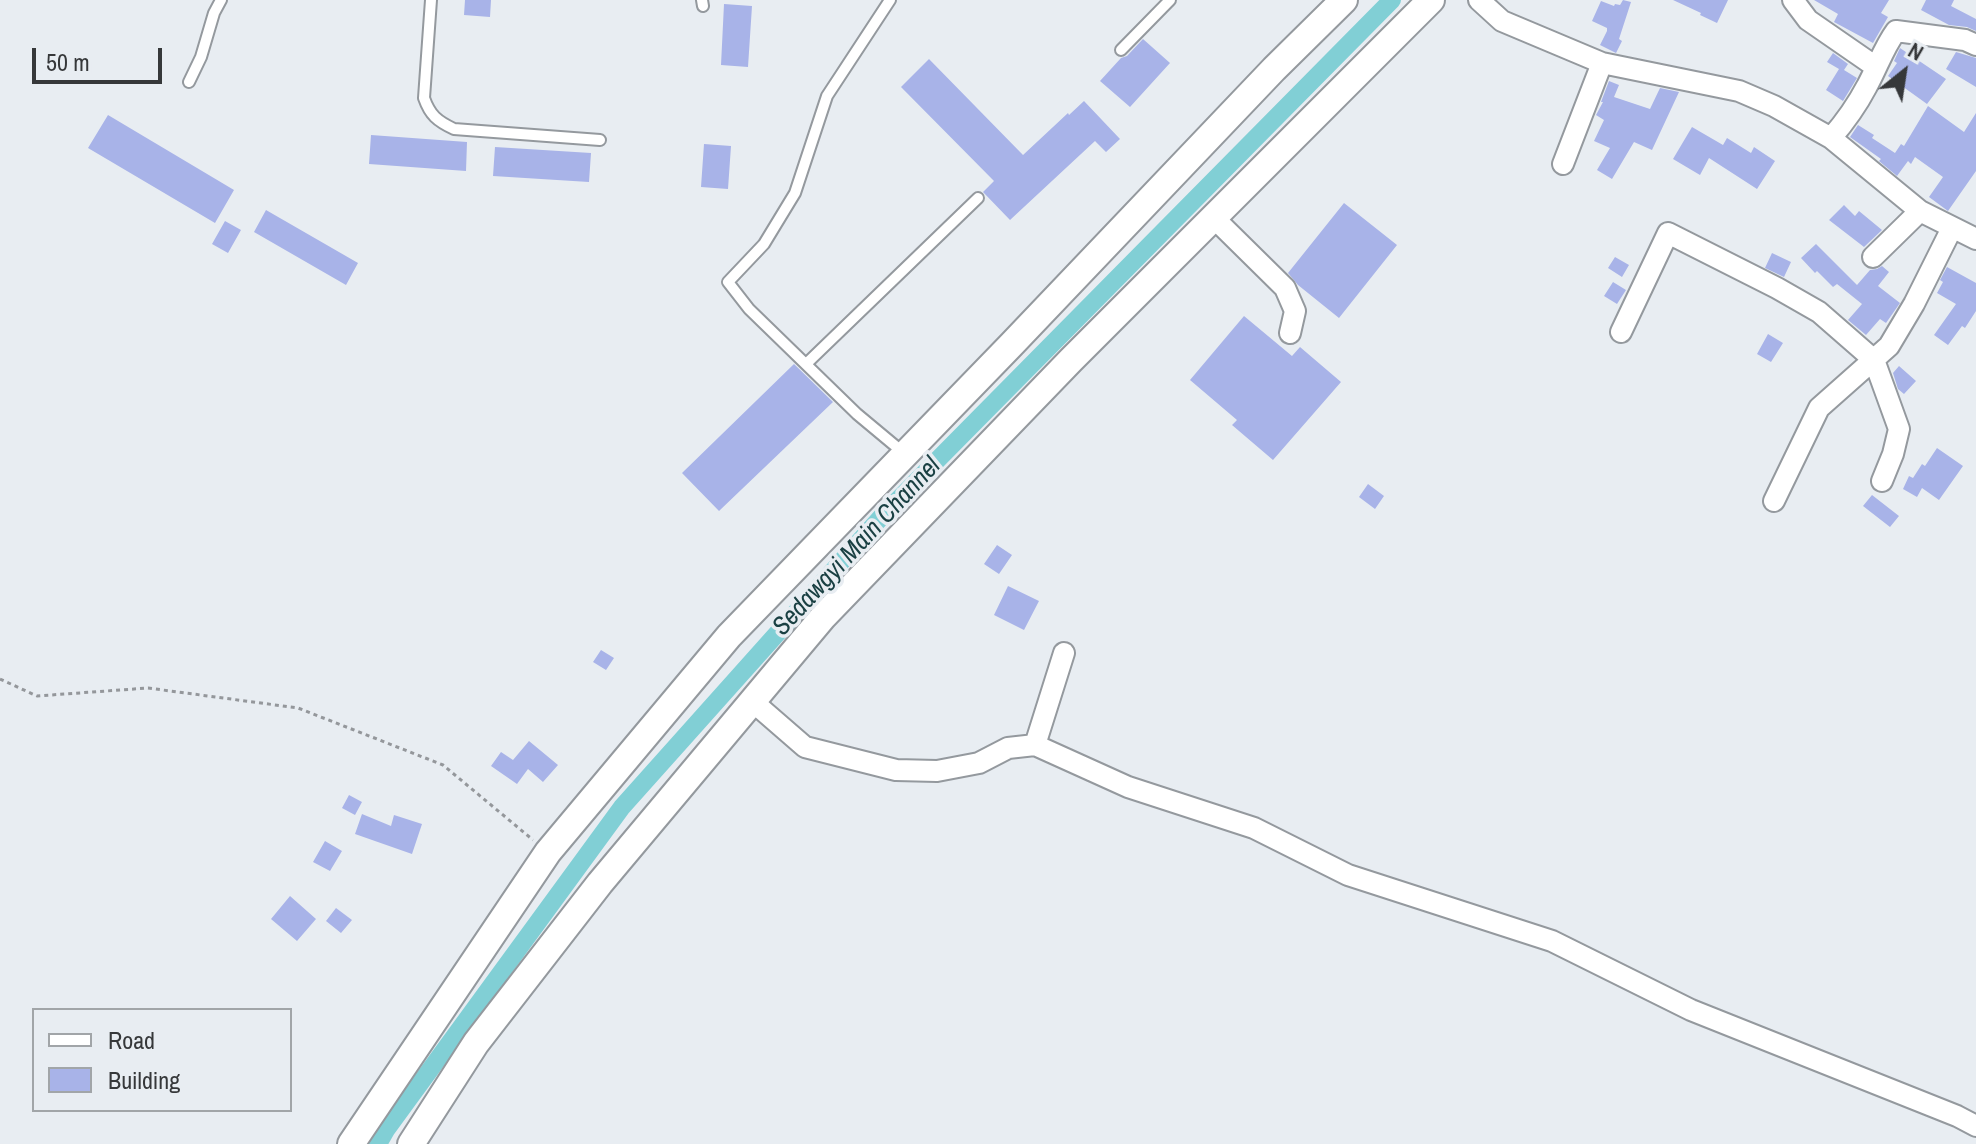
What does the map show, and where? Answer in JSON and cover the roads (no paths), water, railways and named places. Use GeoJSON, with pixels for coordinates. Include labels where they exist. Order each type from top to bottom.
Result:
{"type":"FeatureCollection","features":[{"type":"Feature","properties":{"kind":"street"},"geometry":{"type":"LineString","coordinates":[[351,1144],[548,852],[729,636],[1344,0]]}},
{"type":"Feature","properties":{"kind":"street"},"geometry":{"type":"LineString","coordinates":[[411,1144],[486,1031],[600,883],[823,617],[1071,360],[1431,0]]}},
{"type":"Feature","properties":{"kind":"street"},"geometry":{"type":"LineString","coordinates":[[1479,0],[1502,21],[1602,63],[1739,91],[1774,106],[1831,138],[1920,211],[1976,239]]}},
{"type":"Feature","properties":{"kind":"street"},"geometry":{"type":"LineString","coordinates":[[1793,0],[1808,20],[1876,67]]}},
{"type":"Feature","properties":{"kind":"street"},"geometry":{"type":"LineString","coordinates":[[1831,138],[1848,117],[1896,31],[1965,40],[1976,45]]}},
{"type":"Feature","properties":{"kind":"street"},"geometry":{"type":"LineString","coordinates":[[1563,164],[1602,63]]}},
{"type":"Feature","properties":{"kind":"street"},"geometry":{"type":"LineString","coordinates":[[1873,257],[1920,211]]}},
{"type":"Feature","properties":{"kind":"street"},"geometry":{"type":"LineString","coordinates":[[1214,218],[1285,288],[1295,311],[1290,333]]}},
{"type":"Feature","properties":{"kind":"street"},"geometry":{"type":"LineString","coordinates":[[1774,501],[1819,408],[1889,346],[1952,228]]}},
{"type":"Feature","properties":{"kind":"street"},"geometry":{"type":"LineString","coordinates":[[1621,332],[1668,233],[1777,288],[1819,312],[1874,360],[1899,429],[1882,481]]}},
{"type":"Feature","properties":{"kind":"street"},"geometry":{"type":"LineString","coordinates":[[1035,745],[1064,653]]}},
{"type":"Feature","properties":{"kind":"street"},"geometry":{"type":"LineString","coordinates":[[752,701],[805,747],[896,770],[937,771],[979,763],[1008,748],[1035,745],[1128,787],[1254,828],[1348,875],[1552,941],[1691,1010],[1976,1126]]}},
{"type":"Feature","properties":{"kind":"lane"},"geometry":{"type":"LineString","coordinates":[[189,82],[221,0]]}},
{"type":"Feature","properties":{"kind":"lane"},"geometry":{"type":"LineString","coordinates":[[431,0],[424,98],[429,112],[439,122],[454,129],[600,140]]}},
{"type":"Feature","properties":{"kind":"lane"},"geometry":{"type":"LineString","coordinates":[[890,0],[827,96],[795,193],[764,244],[728,282],[749,309],[857,414],[905,454]]}},
{"type":"Feature","properties":{"kind":"lane"},"geometry":{"type":"LineString","coordinates":[[1121,50],[1170,0]]}},
{"type":"Feature","properties":{"kind":"lane"},"geometry":{"type":"LineString","coordinates":[[806,364],[978,198]]}},
{"type":"Feature","properties":{"kind":"waterway","name":"Sedawgyi Main Channel"},"geometry":{"type":"LineString","coordinates":[[378,1144],[622,807],[883,515],[1392,0]]}}]}
